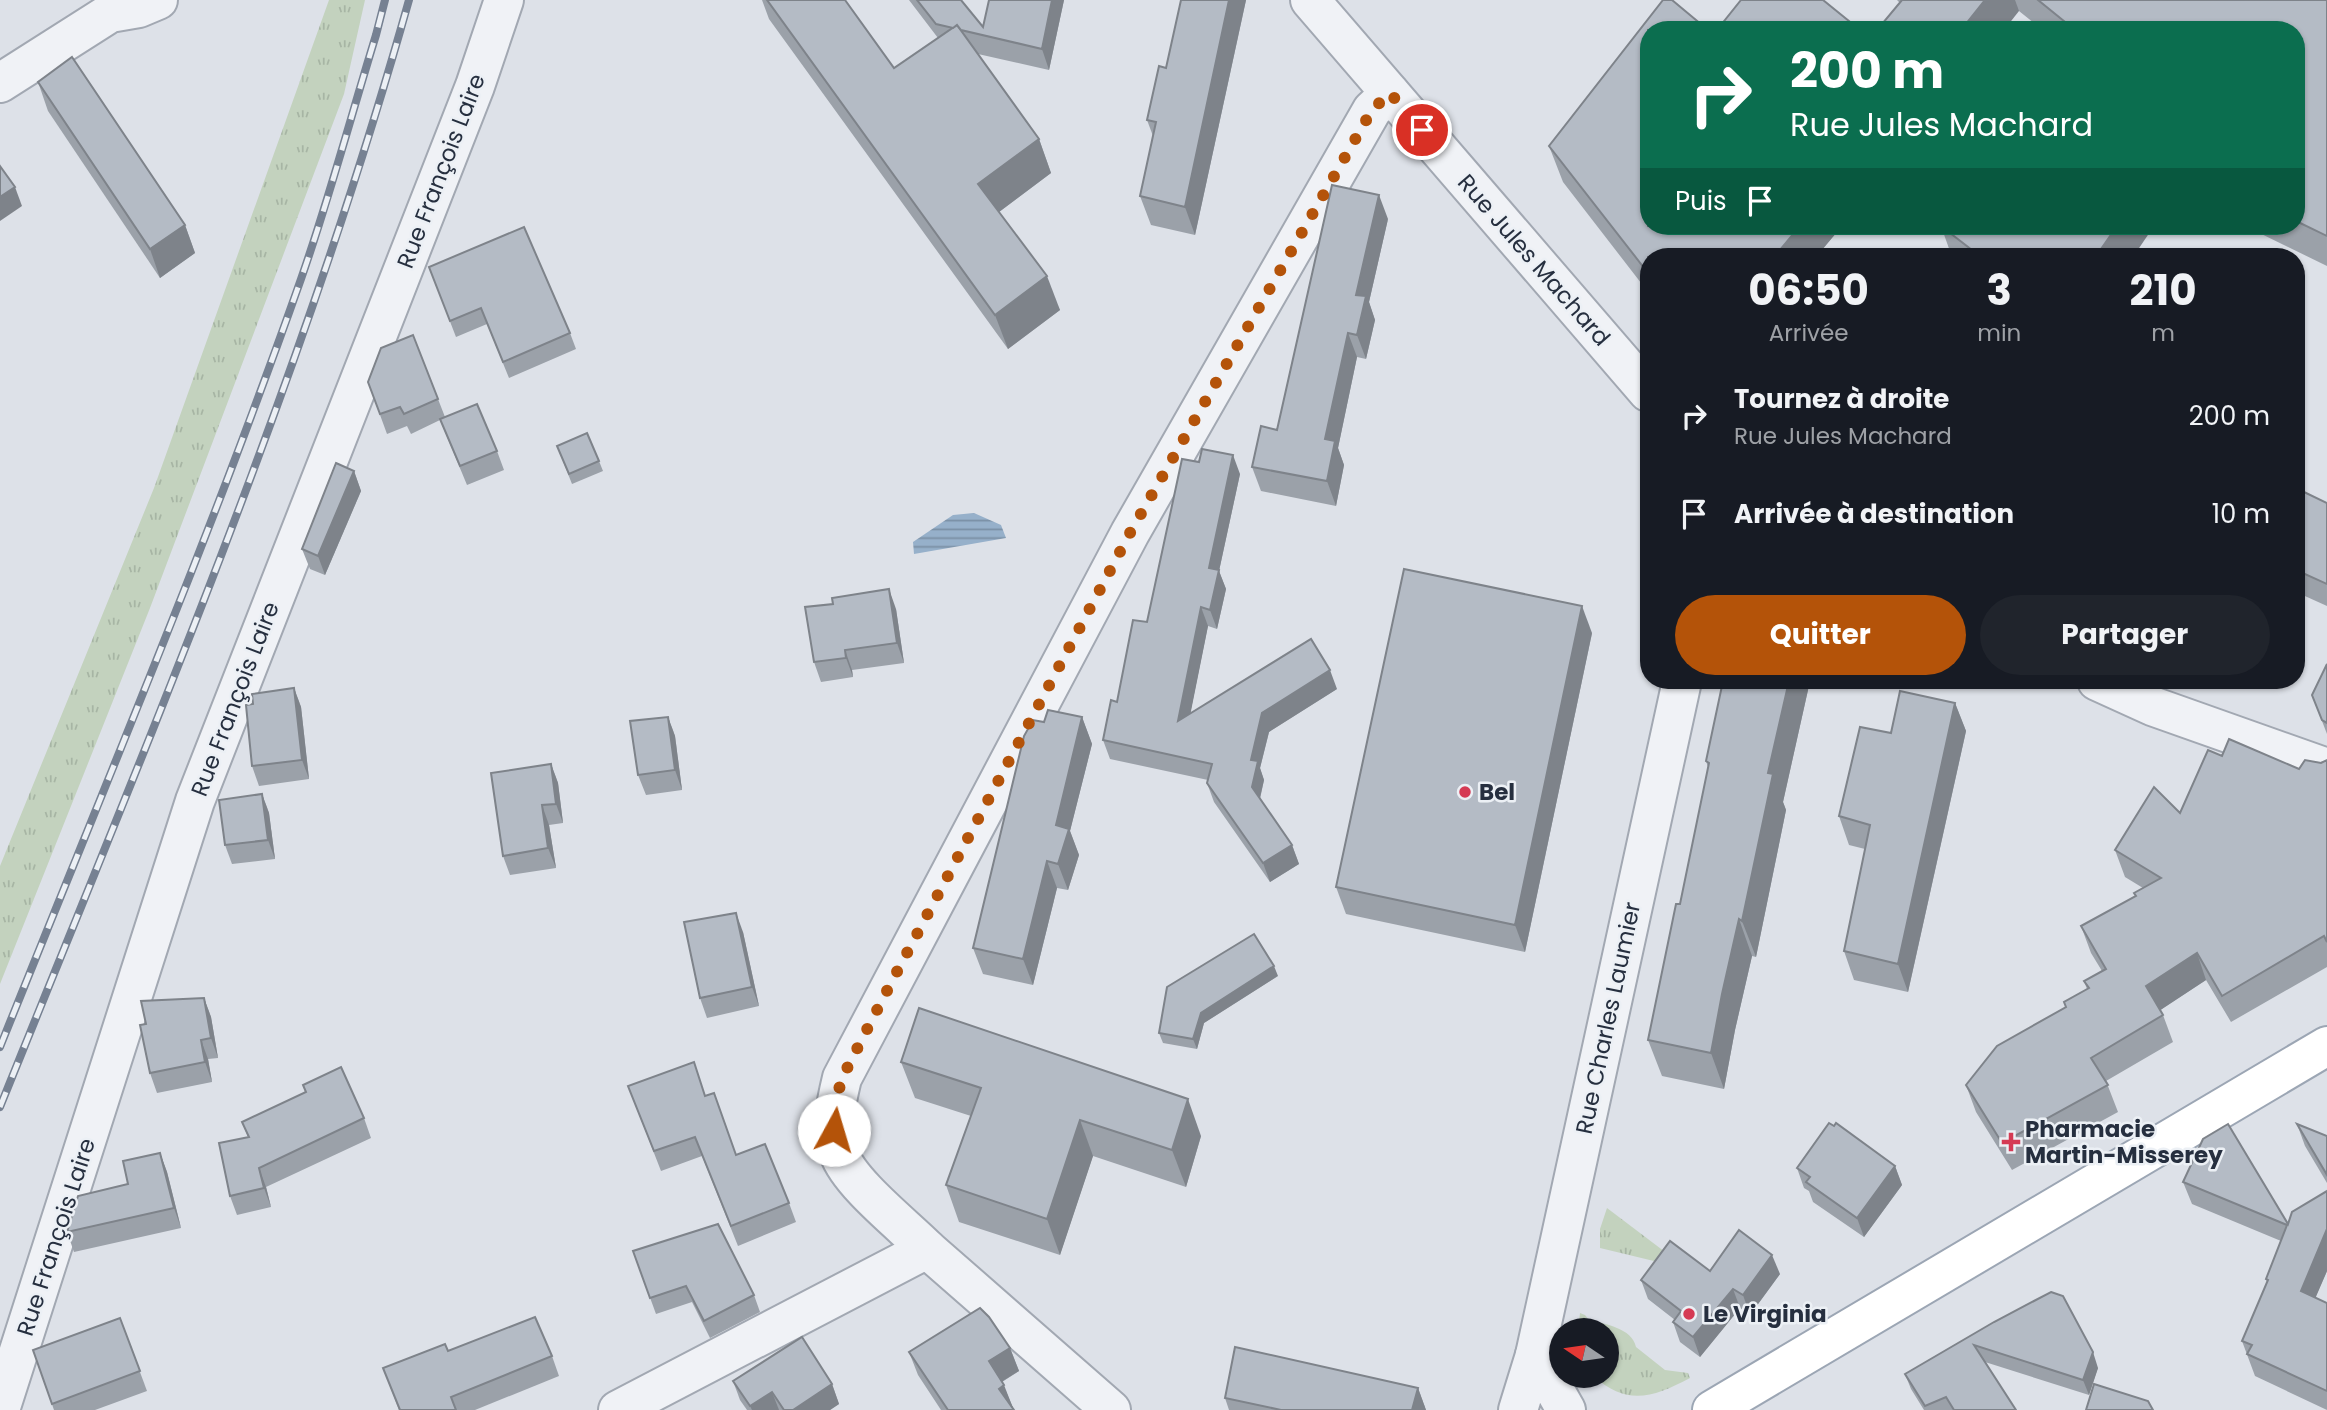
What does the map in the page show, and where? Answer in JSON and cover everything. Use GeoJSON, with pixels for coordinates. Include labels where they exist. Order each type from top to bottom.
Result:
{"type":"FeatureCollection","features":[{"type":"Feature","properties":{"kind":"main road"},"geometry":{"type":"LineString","coordinates":[[1712,1410],[2327,1046]]}},
{"type":"Feature","properties":{"kind":"street"},"geometry":{"type":"LineString","coordinates":[[5,67],[114,7],[139,8],[158,0]]}},
{"type":"Feature","properties":{"kind":"street","name":"Rue François Laire"},"geometry":{"type":"LineString","coordinates":[[0,1410],[195,801],[475,86],[504,0]]}},
{"type":"Feature","properties":{"kind":"street","name":"Rue Jules Machard"},"geometry":{"type":"LineString","coordinates":[[1310,0],[1640,383]]}},
{"type":"Feature","properties":{"kind":"street"},"geometry":{"type":"LineString","coordinates":[[1111,1410],[927,1249],[852,1176],[839,1154],[834,1130],[835,1104],[842,1078],[1130,533],[1372,110],[1390,93]]}},
{"type":"Feature","properties":{"kind":"street","name":"Rue Charles Laumier"},"geometry":{"type":"LineString","coordinates":[[1518,1410],[1535,1355],[1680,689]]}},
{"type":"Feature","properties":{"kind":"street"},"geometry":{"type":"LineString","coordinates":[[2115,689],[2152,706],[2327,768]]}},
{"type":"Feature","properties":{"kind":"street"},"geometry":{"type":"LineString","coordinates":[[618,1410],[927,1249]]}},
{"type":"Feature","properties":{"kind":"street"},"geometry":{"type":"LineString","coordinates":[[1535,1355],[1566,1410]]}},
{"type":"Feature","properties":{"kind":"green space"},"geometry":{"type":"Polygon","coordinates":[[[329,0],[365,0],[344,94],[150,608],[0,984],[0,866],[154,488],[329,0]]]}},
{"type":"Feature","properties":{"kind":"green space"},"geometry":{"type":"Polygon","coordinates":[[[1607,1208],[1677,1261],[1658,1262],[1600,1248],[1600,1229],[1607,1208]]]}},
{"type":"Feature","properties":{"kind":"green space"},"geometry":{"type":"Polygon","coordinates":[[[1619,1329],[1629,1335],[1636,1347],[1665,1370],[1688,1373],[1690,1378],[1653,1394],[1641,1396],[1610,1388],[1619,1388],[1619,1329]]]}},
{"type":"Feature","properties":{"kind":"water"},"geometry":{"type":"Polygon","coordinates":[[[974,513],[1001,525],[1006,538],[914,554],[913,542],[953,515],[974,513]]]}},
{"type":"Feature","properties":{"kind":"building"},"geometry":{"type":"Polygon","coordinates":[[[767,0],[845,0],[894,68],[957,25],[1039,139],[978,184],[1047,276],[995,315],[767,0]]]}},
{"type":"Feature","properties":{"kind":"building"},"geometry":{"type":"Polygon","coordinates":[[[917,0],[961,0],[983,27],[989,0],[1052,0],[1042,49],[961,30],[957,25],[953,28],[936,24],[917,0]]]}},
{"type":"Feature","properties":{"kind":"building"},"geometry":{"type":"Polygon","coordinates":[[[1181,0],[1229,0],[1185,207],[1140,196],[1156,122],[1147,120],[1159,66],[1166,68],[1181,0]]]}},
{"type":"Feature","properties":{"kind":"building"},"geometry":{"type":"Polygon","coordinates":[[[1663,0],[1672,0],[1697,21],[1647,21],[1663,0]]]}},
{"type":"Feature","properties":{"kind":"building"},"geometry":{"type":"Polygon","coordinates":[[[1741,0],[1823,0],[1849,21],[1724,21],[1741,0]]]}},
{"type":"Feature","properties":{"kind":"building"},"geometry":{"type":"Polygon","coordinates":[[[1902,0],[1985,0],[1968,21],[1884,21],[1902,0]]]}},
{"type":"Feature","properties":{"kind":"building"},"geometry":{"type":"Polygon","coordinates":[[[2038,0],[2327,0],[2327,236],[2305,225],[2305,21],[2064,21],[2038,0]]]}},
{"type":"Feature","properties":{"kind":"building"},"geometry":{"type":"Polygon","coordinates":[[[1640,29],[1640,235],[1792,235],[1782,248],[1640,248],[1640,263],[1549,146],[1640,29]]]}},
{"type":"Feature","properties":{"kind":"building"},"geometry":{"type":"Polygon","coordinates":[[[72,57],[185,225],[150,249],[38,82],[72,57]]]}},
{"type":"Feature","properties":{"kind":"building"},"geometry":{"type":"Polygon","coordinates":[[[0,166],[15,187],[0,197],[0,166]]]}},
{"type":"Feature","properties":{"kind":"building"},"geometry":{"type":"Polygon","coordinates":[[[1332,185],[1379,195],[1356,295],[1366,296],[1357,335],[1348,333],[1325,439],[1335,441],[1327,481],[1252,467],[1261,426],[1277,430],[1332,185]]]}},
{"type":"Feature","properties":{"kind":"building"},"geometry":{"type":"Polygon","coordinates":[[[524,227],[570,333],[503,362],[481,308],[450,321],[429,267],[524,227]]]}},
{"type":"Feature","properties":{"kind":"building"},"geometry":{"type":"Polygon","coordinates":[[[1953,235],[2111,235],[2102,248],[1969,248],[1953,235]]]}},
{"type":"Feature","properties":{"kind":"building"},"geometry":{"type":"Polygon","coordinates":[[[413,335],[438,399],[404,414],[400,407],[380,414],[368,382],[381,348],[413,335]]]}},
{"type":"Feature","properties":{"kind":"building"},"geometry":{"type":"Polygon","coordinates":[[[477,404],[497,451],[460,466],[440,419],[477,404]]]}},
{"type":"Feature","properties":{"kind":"building"},"geometry":{"type":"Polygon","coordinates":[[[587,433],[599,461],[569,474],[557,446],[587,433]]]}},
{"type":"Feature","properties":{"kind":"building"},"geometry":{"type":"Polygon","coordinates":[[[1202,449],[1233,455],[1209,568],[1219,570],[1210,610],[1201,607],[1178,721],[1311,639],[1330,670],[1262,713],[1251,760],[1258,761],[1252,787],[1292,845],[1263,863],[1207,783],[1212,764],[1103,740],[1111,700],[1117,702],[1133,620],[1147,622],[1182,459],[1199,462],[1202,449]]]}},
{"type":"Feature","properties":{"kind":"building"},"geometry":{"type":"Polygon","coordinates":[[[336,463],[354,471],[318,556],[302,549],[336,463]]]}},
{"type":"Feature","properties":{"kind":"building"},"geometry":{"type":"Polygon","coordinates":[[[2305,492],[2327,503],[2327,584],[2305,574],[2305,492]]]}},
{"type":"Feature","properties":{"kind":"building","name":"Bel"},"geometry":{"type":"Polygon","coordinates":[[[1404,569],[1582,606],[1515,925],[1336,887],[1404,569]]]}},
{"type":"Feature","properties":{"kind":"building"},"geometry":{"type":"Polygon","coordinates":[[[889,589],[897,643],[845,650],[846,658],[814,662],[805,607],[833,604],[832,598],[889,589]]]}},
{"type":"Feature","properties":{"kind":"building"},"geometry":{"type":"Polygon","coordinates":[[[2327,664],[2327,723],[2322,720],[2312,695],[2327,664]]]}},
{"type":"Feature","properties":{"kind":"building"},"geometry":{"type":"Polygon","coordinates":[[[294,688],[302,760],[252,766],[246,705],[253,704],[252,694],[294,688]]]}},
{"type":"Feature","properties":{"kind":"building"},"geometry":{"type":"Polygon","coordinates":[[[1721,689],[1787,689],[1768,773],[1773,774],[1711,1053],[1648,1040],[1676,904],[1680,904],[1709,763],[1706,761],[1721,689]]]}},
{"type":"Feature","properties":{"kind":"building"},"geometry":{"type":"Polygon","coordinates":[[[1900,691],[1955,703],[1898,964],[1844,951],[1870,825],[1839,816],[1860,727],[1891,733],[1900,691]]]}},
{"type":"Feature","properties":{"kind":"building"},"geometry":{"type":"Polygon","coordinates":[[[1048,710],[1082,717],[1056,825],[1069,829],[1058,864],[1047,861],[1023,959],[973,948],[1024,736],[1033,720],[1044,722],[1048,710]]]}},
{"type":"Feature","properties":{"kind":"building"},"geometry":{"type":"Polygon","coordinates":[[[668,717],[675,770],[638,775],[630,721],[668,717]]]}},
{"type":"Feature","properties":{"kind":"building"},"geometry":{"type":"Polygon","coordinates":[[[2229,739],[2299,769],[2305,760],[2321,763],[2327,760],[2327,942],[2324,936],[2222,996],[2197,953],[2146,986],[2163,1015],[2091,1058],[2108,1085],[2002,1143],[1966,1085],[1997,1046],[2066,1007],[2064,1002],[2089,988],[2084,981],[2106,969],[2081,926],[2136,896],[2134,893],[2161,878],[2115,850],[2154,787],[2180,813],[2208,750],[2222,756],[2229,739]]]}},
{"type":"Feature","properties":{"kind":"building"},"geometry":{"type":"Polygon","coordinates":[[[551,764],[556,804],[542,805],[548,848],[503,856],[491,773],[551,764]]]}},
{"type":"Feature","properties":{"kind":"building"},"geometry":{"type":"Polygon","coordinates":[[[262,794],[268,840],[225,845],[219,800],[262,794]]]}},
{"type":"Feature","properties":{"kind":"building"},"geometry":{"type":"Polygon","coordinates":[[[736,913],[752,987],[700,998],[684,922],[736,913]]]}},
{"type":"Feature","properties":{"kind":"building"},"geometry":{"type":"Polygon","coordinates":[[[1254,934],[1274,966],[1201,1013],[1193,1039],[1159,1033],[1167,987],[1254,934]]]}},
{"type":"Feature","properties":{"kind":"building"},"geometry":{"type":"Polygon","coordinates":[[[204,998],[211,1038],[201,1040],[205,1062],[150,1073],[140,1025],[146,1024],[141,1001],[204,998]]]}},
{"type":"Feature","properties":{"kind":"building"},"geometry":{"type":"Polygon","coordinates":[[[919,1008],[1188,1099],[1172,1150],[1080,1120],[1047,1219],[946,1185],[981,1088],[901,1062],[919,1008]]]}},
{"type":"Feature","properties":{"kind":"building"},"geometry":{"type":"Polygon","coordinates":[[[694,1062],[705,1096],[714,1093],[736,1155],[765,1144],[789,1203],[731,1226],[695,1137],[654,1151],[628,1086],[694,1062]]]}},
{"type":"Feature","properties":{"kind":"building"},"geometry":{"type":"Polygon","coordinates":[[[341,1067],[364,1118],[259,1168],[264,1188],[230,1196],[219,1143],[249,1137],[242,1122],[306,1092],[303,1085],[341,1067]]]}},
{"type":"Feature","properties":{"kind":"building"},"geometry":{"type":"Polygon","coordinates":[[[1829,1123],[1834,1126],[1836,1123],[1895,1166],[1857,1218],[1806,1182],[1810,1177],[1797,1168],[1829,1123]]]}},
{"type":"Feature","properties":{"kind":"building"},"geometry":{"type":"Polygon","coordinates":[[[2228,1124],[2288,1224],[2292,1212],[2327,1191],[2327,1229],[2301,1291],[2327,1303],[2327,1391],[2247,1354],[2252,1345],[2242,1341],[2268,1280],[2266,1279],[2287,1225],[2183,1182],[2203,1139],[2228,1124]]]}},
{"type":"Feature","properties":{"kind":"building"},"geometry":{"type":"Polygon","coordinates":[[[2297,1124],[2327,1136],[2327,1175],[2297,1124]]]}},
{"type":"Feature","properties":{"kind":"building"},"geometry":{"type":"Polygon","coordinates":[[[160,1153],[174,1208],[67,1232],[78,1196],[128,1184],[123,1161],[160,1153]]]}},
{"type":"Feature","properties":{"kind":"building"},"geometry":{"type":"Polygon","coordinates":[[[718,1224],[754,1295],[704,1321],[686,1286],[650,1298],[633,1251],[718,1224]]]}},
{"type":"Feature","properties":{"kind":"building"},"geometry":{"type":"Polygon","coordinates":[[[1739,1230],[1772,1255],[1743,1295],[1733,1289],[1693,1337],[1673,1322],[1681,1311],[1641,1280],[1670,1241],[1710,1271],[1739,1230]]]}},
{"type":"Feature","properties":{"kind":"building"},"geometry":{"type":"Polygon","coordinates":[[[2051,1292],[2063,1296],[2093,1352],[2083,1380],[1974,1345],[2016,1410],[1954,1410],[1946,1397],[1925,1406],[1905,1374],[2051,1292]]]}},
{"type":"Feature","properties":{"kind":"building"},"geometry":{"type":"Polygon","coordinates":[[[980,1308],[1010,1348],[989,1361],[1004,1385],[999,1389],[1014,1410],[948,1410],[909,1352],[980,1308]]]}},
{"type":"Feature","properties":{"kind":"building"},"geometry":{"type":"Polygon","coordinates":[[[535,1317],[552,1356],[451,1397],[456,1410],[400,1410],[383,1368],[445,1344],[448,1351],[535,1317]]]}},
{"type":"Feature","properties":{"kind":"building"},"geometry":{"type":"Polygon","coordinates":[[[120,1318],[140,1371],[52,1404],[33,1350],[120,1318]]]}},
{"type":"Feature","properties":{"kind":"building"},"geometry":{"type":"Polygon","coordinates":[[[802,1337],[832,1384],[793,1410],[784,1410],[772,1392],[750,1406],[733,1381],[802,1337]]]}},
{"type":"Feature","properties":{"kind":"building"},"geometry":{"type":"Polygon","coordinates":[[[1235,1347],[1418,1388],[1412,1410],[1281,1410],[1225,1398],[1235,1347]]]}},
{"type":"Feature","properties":{"kind":"building"},"geometry":{"type":"Polygon","coordinates":[[[2094,1384],[2148,1401],[2153,1410],[2086,1410],[2094,1384]]]}},
{"type":"Feature","properties":{"kind":"railway"},"geometry":{"type":"LineString","coordinates":[[0,1047],[193,569],[266,376],[321,219],[385,0]]}},
{"type":"Feature","properties":{"kind":"railway"},"geometry":{"type":"LineString","coordinates":[[0,1107],[166,696],[272,421],[367,141],[409,0]]}},
{"type":"Feature","properties":{"kind":"place","name":"Bel"},"geometry":{"type":"Point","coordinates":[1465,792]}},
{"type":"Feature","properties":{"kind":"place","name":"Pharmacie Martin-Misserey"},"geometry":{"type":"Point","coordinates":[2011,1142]}},
{"type":"Feature","properties":{"kind":"place","name":"Le Virginia"},"geometry":{"type":"Point","coordinates":[1689,1314]}},
{"type":"Feature","properties":{"kind":"route"},"geometry":{"type":"LineString","coordinates":[[834,1130],[835,1104],[842,1078],[891,983],[1130,533],[1372,110],[1390,93],[1422,130]]}}]}
